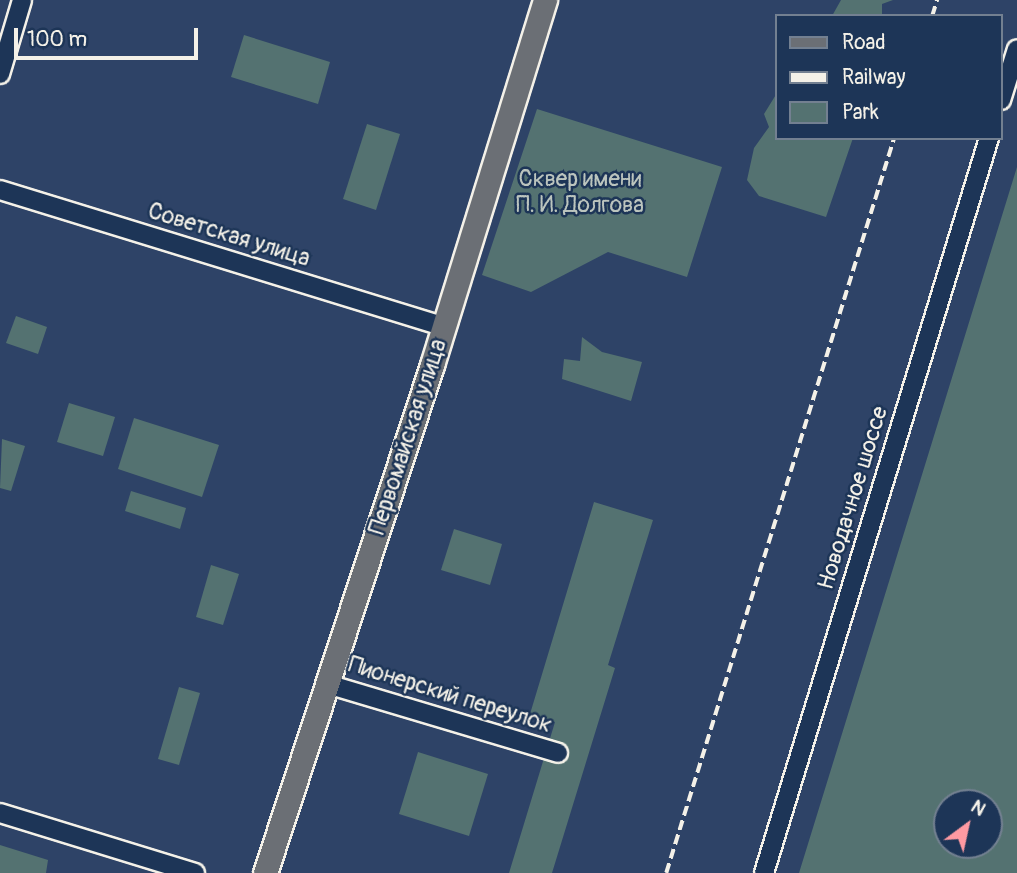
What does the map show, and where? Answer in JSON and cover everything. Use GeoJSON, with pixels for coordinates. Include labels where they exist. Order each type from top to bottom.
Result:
{"type":"FeatureCollection","features":[{"type":"Feature","properties":{"kind":"main road","name":"Первомайская улица"},"geometry":{"type":"LineString","coordinates":[[265,873],[444,327],[545,0]]}},
{"type":"Feature","properties":{"kind":"street"},"geometry":{"type":"LineString","coordinates":[[0,74],[22,0]]}},
{"type":"Feature","properties":{"kind":"street"},"geometry":{"type":"LineString","coordinates":[[1003,94],[1017,49]]}},
{"type":"Feature","properties":{"kind":"street","name":"Новодачное шоссе"},"geometry":{"type":"LineString","coordinates":[[764,873],[988,140]]}},
{"type":"Feature","properties":{"kind":"street","name":"Советская улица"},"geometry":{"type":"LineString","coordinates":[[0,190],[444,327]]}},
{"type":"Feature","properties":{"kind":"street","name":"Пионерский переулок"},"geometry":{"type":"LineString","coordinates":[[327,684],[558,752]]}},
{"type":"Feature","properties":{"kind":"street"},"geometry":{"type":"LineString","coordinates":[[0,813],[195,873]]}},
{"type":"Feature","properties":{"kind":"green space"},"geometry":{"type":"Polygon","coordinates":[[[841,0],[893,0],[882,4],[882,14],[833,14],[841,0]]]}},
{"type":"Feature","properties":{"kind":"green space"},"geometry":{"type":"Polygon","coordinates":[[[244,35],[330,62],[318,104],[231,77],[244,35]]]}},
{"type":"Feature","properties":{"kind":"green space"},"geometry":{"type":"Polygon","coordinates":[[[776,95],[776,140],[852,140],[826,217],[759,196],[747,180],[754,148],[769,127],[764,114],[776,95]]]}},
{"type":"Feature","properties":{"kind":"green space","name":"Сквер имени П. И. Долгова"},"geometry":{"type":"Polygon","coordinates":[[[537,109],[722,167],[687,277],[608,252],[531,292],[482,275],[537,109]]]}},
{"type":"Feature","properties":{"kind":"green space"},"geometry":{"type":"Polygon","coordinates":[[[367,124],[400,134],[376,210],[343,199],[367,124]]]}},
{"type":"Feature","properties":{"kind":"green space"},"geometry":{"type":"Polygon","coordinates":[[[1017,167],[1017,873],[799,873],[1017,167]]]}},
{"type":"Feature","properties":{"kind":"green space"},"geometry":{"type":"Polygon","coordinates":[[[16,316],[47,327],[38,354],[6,343],[16,316]]]}},
{"type":"Feature","properties":{"kind":"green space"},"geometry":{"type":"Polygon","coordinates":[[[582,337],[602,352],[642,362],[631,401],[562,379],[564,359],[580,361],[582,337]]]}},
{"type":"Feature","properties":{"kind":"green space"},"geometry":{"type":"Polygon","coordinates":[[[69,403],[115,417],[103,456],[57,442],[69,403]]]}},
{"type":"Feature","properties":{"kind":"green space"},"geometry":{"type":"Polygon","coordinates":[[[134,418],[219,445],[202,497],[118,469],[134,418]]]}},
{"type":"Feature","properties":{"kind":"green space"},"geometry":{"type":"Polygon","coordinates":[[[2,439],[25,446],[11,491],[0,488],[2,439]]]}},
{"type":"Feature","properties":{"kind":"green space"},"geometry":{"type":"Polygon","coordinates":[[[131,491],[186,508],[180,529],[125,511],[131,491]]]}},
{"type":"Feature","properties":{"kind":"green space"},"geometry":{"type":"Polygon","coordinates":[[[594,502],[653,520],[608,665],[615,668],[552,873],[509,873],[555,722],[530,714],[594,502]]]}},
{"type":"Feature","properties":{"kind":"green space"},"geometry":{"type":"Polygon","coordinates":[[[454,529],[502,544],[490,585],[441,570],[454,529]]]}},
{"type":"Feature","properties":{"kind":"green space"},"geometry":{"type":"Polygon","coordinates":[[[211,565],[239,574],[223,625],[196,617],[211,565]]]}},
{"type":"Feature","properties":{"kind":"green space"},"geometry":{"type":"Polygon","coordinates":[[[179,687],[200,693],[179,765],[158,759],[179,687]]]}},
{"type":"Feature","properties":{"kind":"green space"},"geometry":{"type":"Polygon","coordinates":[[[418,752],[488,774],[469,836],[399,814],[418,752]]]}},
{"type":"Feature","properties":{"kind":"green space"},"geometry":{"type":"Polygon","coordinates":[[[0,845],[48,860],[46,873],[0,873],[0,845]]]}},
{"type":"Feature","properties":{"kind":"railway"},"geometry":{"type":"LineString","coordinates":[[933,14],[937,0]]}},
{"type":"Feature","properties":{"kind":"railway"},"geometry":{"type":"LineString","coordinates":[[666,873],[893,140]]}}]}
